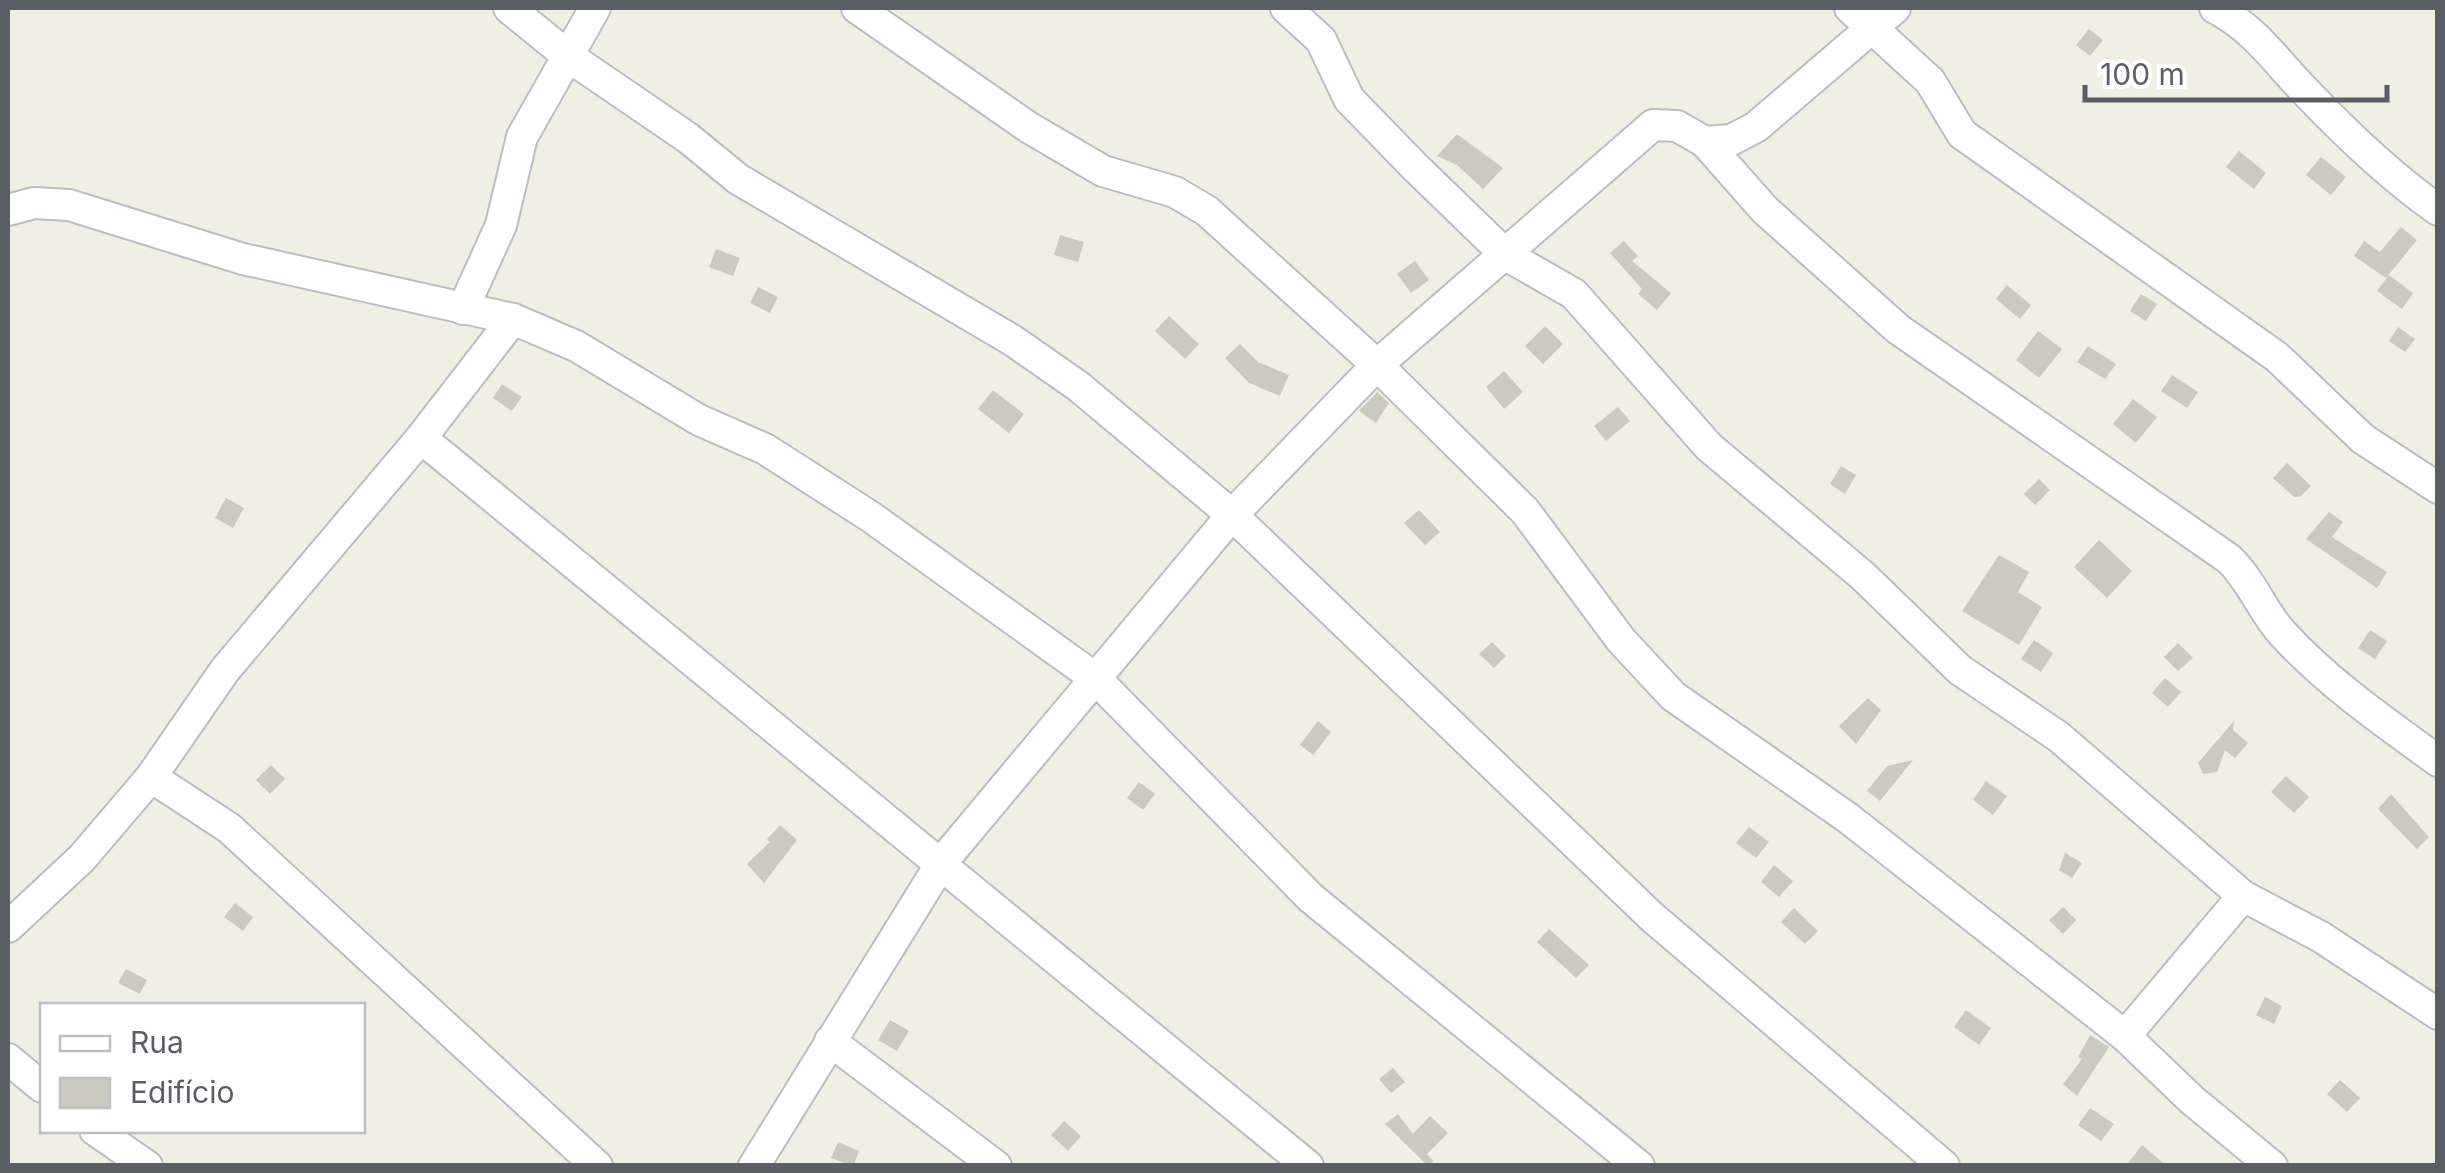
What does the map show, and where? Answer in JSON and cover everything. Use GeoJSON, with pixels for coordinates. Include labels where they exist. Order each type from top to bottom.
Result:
{"type":"FeatureCollection","features":[{"type":"Feature","properties":{"kind":"street"},"geometry":{"type":"LineString","coordinates":[[508,8],[568,56],[688,138],[738,179],[1012,340],[1078,386],[1232,515],[1652,917],[1944,1166]]}},
{"type":"Feature","properties":{"kind":"street"},"geometry":{"type":"LineString","coordinates":[[462,309],[501,225],[522,137],[595,8]]}},
{"type":"Feature","properties":{"kind":"street"},"geometry":{"type":"LineString","coordinates":[[857,8],[1028,127],[1103,171],[1176,192],[1206,211],[1378,365],[1524,512],[1621,640],[1673,696],[1848,818],[2126,1036],[2192,1100],[2272,1166]]}},
{"type":"Feature","properties":{"kind":"street"},"geometry":{"type":"LineString","coordinates":[[1286,8],[1307,22],[1321,40],[1349,99],[1506,255],[1574,294],[1709,448],[1863,576],[1960,670],[2059,737],[2243,896],[2321,937],[2438,1014]]}},
{"type":"Feature","properties":{"kind":"street"},"geometry":{"type":"LineString","coordinates":[[1705,142],[1731,140],[1756,127],[1860,19],[1896,8]]}},
{"type":"Feature","properties":{"kind":"street"},"geometry":{"type":"LineString","coordinates":[[2215,8],[2245,24],[2274,51],[2303,89],[2407,188],[2438,210]]}},
{"type":"Feature","properties":{"kind":"street"},"geometry":{"type":"LineString","coordinates":[[1860,19],[1930,81],[1962,134],[2277,357],[2363,440],[2438,488]]}},
{"type":"Feature","properties":{"kind":"street"},"geometry":{"type":"LineString","coordinates":[[754,1166],[942,862],[1232,515],[1378,365],[1652,126],[1677,126],[1705,142],[1765,210],[1898,329],[2229,559],[2248,578],[2278,629],[2324,677],[2438,761]]}},
{"type":"Feature","properties":{"kind":"street"},"geometry":{"type":"LineString","coordinates":[[8,210],[34,202],[69,205],[243,259],[514,318],[576,346],[699,420],[764,449],[870,517],[1095,678],[1312,898],[1640,1166]]}},
{"type":"Feature","properties":{"kind":"street"},"geometry":{"type":"LineString","coordinates":[[8,927],[82,858],[151,777],[224,670],[422,438],[514,318]]}},
{"type":"Feature","properties":{"kind":"street"},"geometry":{"type":"LineString","coordinates":[[422,438],[1308,1166]]}},
{"type":"Feature","properties":{"kind":"street"},"geometry":{"type":"LineString","coordinates":[[151,777],[230,828],[597,1166]]}},
{"type":"Feature","properties":{"kind":"street"},"geometry":{"type":"LineString","coordinates":[[2126,1036],[2243,896]]}},
{"type":"Feature","properties":{"kind":"street"},"geometry":{"type":"LineString","coordinates":[[830,1041],[996,1166]]}},
{"type":"Feature","properties":{"kind":"street"},"geometry":{"type":"LineString","coordinates":[[8,1058],[40,1085]]}},
{"type":"Feature","properties":{"kind":"street"},"geometry":{"type":"LineString","coordinates":[[99,1133],[147,1166]]}},
{"type":"Feature","properties":{"kind":"building"},"geometry":{"type":"Polygon","coordinates":[[[2089,29],[2103,40],[2090,56],[2076,45],[2089,29]]]}},
{"type":"Feature","properties":{"kind":"building"},"geometry":{"type":"Polygon","coordinates":[[[1457,134],[1503,168],[1483,189],[1457,165],[1437,156],[1457,134]]]}},
{"type":"Feature","properties":{"kind":"building"},"geometry":{"type":"Polygon","coordinates":[[[2239,151],[2266,173],[2254,189],[2226,167],[2239,151]]]}},
{"type":"Feature","properties":{"kind":"building"},"geometry":{"type":"Polygon","coordinates":[[[2321,157],[2346,177],[2331,195],[2306,175],[2321,157]]]}},
{"type":"Feature","properties":{"kind":"building"},"geometry":{"type":"Polygon","coordinates":[[[2401,227],[2417,240],[2386,278],[2354,256],[2364,241],[2380,252],[2401,227]]]}},
{"type":"Feature","properties":{"kind":"building"},"geometry":{"type":"Polygon","coordinates":[[[1060,235],[1084,242],[1078,262],[1054,255],[1060,235]]]}},
{"type":"Feature","properties":{"kind":"building"},"geometry":{"type":"Polygon","coordinates":[[[1624,241],[1638,256],[1632,261],[1671,293],[1657,310],[1638,294],[1642,289],[1610,253],[1624,241]]]}},
{"type":"Feature","properties":{"kind":"building"},"geometry":{"type":"Polygon","coordinates":[[[716,249],[740,258],[733,276],[709,267],[716,249]]]}},
{"type":"Feature","properties":{"kind":"building"},"geometry":{"type":"Polygon","coordinates":[[[1415,261],[1429,280],[1411,293],[1397,274],[1415,261]]]}},
{"type":"Feature","properties":{"kind":"building"},"geometry":{"type":"Polygon","coordinates":[[[2389,275],[2413,293],[2402,309],[2377,291],[2389,275]]]}},
{"type":"Feature","properties":{"kind":"building"},"geometry":{"type":"Polygon","coordinates":[[[2007,285],[2031,305],[2020,319],[1996,299],[2007,285]]]}},
{"type":"Feature","properties":{"kind":"building"},"geometry":{"type":"Polygon","coordinates":[[[758,287],[778,297],[770,313],[750,303],[758,287]]]}},
{"type":"Feature","properties":{"kind":"building"},"geometry":{"type":"Polygon","coordinates":[[[2141,294],[2157,304],[2146,321],[2130,311],[2141,294]]]}},
{"type":"Feature","properties":{"kind":"building"},"geometry":{"type":"Polygon","coordinates":[[[1169,316],[1199,344],[1185,359],[1155,331],[1169,316]]]}},
{"type":"Feature","properties":{"kind":"building"},"geometry":{"type":"Polygon","coordinates":[[[1545,326],[1563,344],[1543,364],[1525,346],[1545,326]]]}},
{"type":"Feature","properties":{"kind":"building"},"geometry":{"type":"Polygon","coordinates":[[[2398,327],[2415,339],[2405,352],[2389,341],[2398,327]]]}},
{"type":"Feature","properties":{"kind":"building"},"geometry":{"type":"Polygon","coordinates":[[[2038,331],[2062,349],[2039,378],[2016,360],[2038,331]]]}},
{"type":"Feature","properties":{"kind":"building"},"geometry":{"type":"Polygon","coordinates":[[[1240,344],[1258,362],[1289,375],[1280,396],[1249,383],[1225,358],[1240,344]]]}},
{"type":"Feature","properties":{"kind":"building"},"geometry":{"type":"Polygon","coordinates":[[[2088,346],[2116,364],[2105,379],[2077,362],[2088,346]]]}},
{"type":"Feature","properties":{"kind":"building"},"geometry":{"type":"Polygon","coordinates":[[[1504,371],[1523,392],[1504,409],[1486,387],[1504,371]]]}},
{"type":"Feature","properties":{"kind":"building"},"geometry":{"type":"Polygon","coordinates":[[[2172,375],[2198,392],[2187,408],[2161,391],[2172,375]]]}},
{"type":"Feature","properties":{"kind":"building"},"geometry":{"type":"Polygon","coordinates":[[[502,384],[522,397],[512,411],[493,398],[502,384]]]}},
{"type":"Feature","properties":{"kind":"building"},"geometry":{"type":"Polygon","coordinates":[[[993,390],[1024,414],[1009,433],[978,409],[993,390]]]}},
{"type":"Feature","properties":{"kind":"building"},"geometry":{"type":"Polygon","coordinates":[[[1377,392],[1389,403],[1376,423],[1359,411],[1377,392]]]}},
{"type":"Feature","properties":{"kind":"building"},"geometry":{"type":"Polygon","coordinates":[[[2133,399],[2157,417],[2136,443],[2113,424],[2133,399]]]}},
{"type":"Feature","properties":{"kind":"building"},"geometry":{"type":"Polygon","coordinates":[[[1618,407],[1630,421],[1606,441],[1594,426],[1618,407]]]}},
{"type":"Feature","properties":{"kind":"building"},"geometry":{"type":"Polygon","coordinates":[[[2287,463],[2311,486],[2300,497],[2294,497],[2273,478],[2287,463]]]}},
{"type":"Feature","properties":{"kind":"building"},"geometry":{"type":"Polygon","coordinates":[[[1841,466],[1856,475],[1845,494],[1830,484],[1841,466]]]}},
{"type":"Feature","properties":{"kind":"building"},"geometry":{"type":"Polygon","coordinates":[[[2039,479],[2050,490],[2035,505],[2024,494],[2039,479]]]}},
{"type":"Feature","properties":{"kind":"building"},"geometry":{"type":"Polygon","coordinates":[[[226,498],[244,508],[233,528],[215,518],[226,498]]]}},
{"type":"Feature","properties":{"kind":"building"},"geometry":{"type":"Polygon","coordinates":[[[1419,510],[1440,532],[1425,545],[1404,523],[1419,510]]]}},
{"type":"Feature","properties":{"kind":"building"},"geometry":{"type":"Polygon","coordinates":[[[2329,512],[2343,522],[2332,537],[2387,572],[2377,588],[2306,539],[2329,512]]]}},
{"type":"Feature","properties":{"kind":"building"},"geometry":{"type":"Polygon","coordinates":[[[2099,540],[2132,571],[2107,598],[2074,567],[2099,540]]]}},
{"type":"Feature","properties":{"kind":"building"},"geometry":{"type":"Polygon","coordinates":[[[1999,555],[2029,572],[2018,592],[2042,607],[2019,645],[1962,611],[1999,555]]]}},
{"type":"Feature","properties":{"kind":"building"},"geometry":{"type":"Polygon","coordinates":[[[2370,630],[2387,641],[2375,659],[2358,648],[2370,630]]]}},
{"type":"Feature","properties":{"kind":"building"},"geometry":{"type":"Polygon","coordinates":[[[2034,640],[2053,653],[2041,672],[2021,659],[2034,640]]]}},
{"type":"Feature","properties":{"kind":"building"},"geometry":{"type":"Polygon","coordinates":[[[1492,642],[1506,656],[1494,668],[1479,654],[1492,642]]]}},
{"type":"Feature","properties":{"kind":"building"},"geometry":{"type":"Polygon","coordinates":[[[2178,643],[2193,658],[2178,671],[2164,657],[2178,643]]]}},
{"type":"Feature","properties":{"kind":"building"},"geometry":{"type":"Polygon","coordinates":[[[2165,678],[2181,692],[2168,707],[2152,693],[2165,678]]]}},
{"type":"Feature","properties":{"kind":"building"},"geometry":{"type":"Polygon","coordinates":[[[1868,698],[1881,710],[1856,744],[1839,726],[1868,698]]]}},
{"type":"Feature","properties":{"kind":"building"},"geometry":{"type":"Polygon","coordinates":[[[1318,721],[1331,732],[1313,755],[1300,745],[1318,721]]]}},
{"type":"Feature","properties":{"kind":"building"},"geometry":{"type":"Polygon","coordinates":[[[2234,721],[2233,730],[2248,743],[2235,758],[2225,750],[2217,772],[2203,774],[2198,763],[2234,721]]]}},
{"type":"Feature","properties":{"kind":"building"},"geometry":{"type":"Polygon","coordinates":[[[1913,760],[1880,801],[1867,791],[1887,766],[1913,760]]]}},
{"type":"Feature","properties":{"kind":"building"},"geometry":{"type":"Polygon","coordinates":[[[271,765],[285,779],[270,794],[256,780],[271,765]]]}},
{"type":"Feature","properties":{"kind":"building"},"geometry":{"type":"Polygon","coordinates":[[[2286,776],[2309,797],[2294,813],[2271,792],[2286,776]]]}},
{"type":"Feature","properties":{"kind":"building"},"geometry":{"type":"Polygon","coordinates":[[[1986,781],[2007,796],[1993,815],[1973,800],[1986,781]]]}},
{"type":"Feature","properties":{"kind":"building"},"geometry":{"type":"Polygon","coordinates":[[[1139,782],[1155,794],[1143,810],[1127,798],[1139,782]]]}},
{"type":"Feature","properties":{"kind":"building"},"geometry":{"type":"Polygon","coordinates":[[[2391,794],[2429,837],[2417,849],[2378,809],[2391,794]]]}},
{"type":"Feature","properties":{"kind":"building"},"geometry":{"type":"Polygon","coordinates":[[[780,825],[797,840],[764,883],[747,864],[770,842],[767,839],[780,825]]]}},
{"type":"Feature","properties":{"kind":"building"},"geometry":{"type":"Polygon","coordinates":[[[1749,827],[1769,842],[1756,858],[1736,843],[1749,827]]]}},
{"type":"Feature","properties":{"kind":"building"},"geometry":{"type":"Polygon","coordinates":[[[2065,853],[2082,863],[2072,878],[2059,870],[2065,853]]]}},
{"type":"Feature","properties":{"kind":"building"},"geometry":{"type":"Polygon","coordinates":[[[1774,865],[1793,881],[1779,897],[1761,882],[1774,865]]]}},
{"type":"Feature","properties":{"kind":"building"},"geometry":{"type":"Polygon","coordinates":[[[235,903],[253,917],[243,931],[224,917],[235,903]]]}},
{"type":"Feature","properties":{"kind":"building"},"geometry":{"type":"Polygon","coordinates":[[[2063,907],[2076,920],[2063,934],[2049,920],[2063,907]]]}},
{"type":"Feature","properties":{"kind":"building"},"geometry":{"type":"Polygon","coordinates":[[[1794,908],[1818,931],[1805,944],[1781,922],[1794,908]]]}},
{"type":"Feature","properties":{"kind":"building"},"geometry":{"type":"Polygon","coordinates":[[[1549,929],[1589,965],[1576,978],[1537,942],[1549,929]]]}},
{"type":"Feature","properties":{"kind":"building"},"geometry":{"type":"Polygon","coordinates":[[[126,969],[147,980],[140,994],[118,983],[126,969]]]}},
{"type":"Feature","properties":{"kind":"building"},"geometry":{"type":"Polygon","coordinates":[[[2265,997],[2282,1006],[2274,1024],[2256,1015],[2265,997]]]}},
{"type":"Feature","properties":{"kind":"building"},"geometry":{"type":"Polygon","coordinates":[[[1966,1010],[1991,1028],[1979,1045],[1954,1027],[1966,1010]]]}},
{"type":"Feature","properties":{"kind":"building"},"geometry":{"type":"Polygon","coordinates":[[[890,1020],[909,1031],[897,1051],[878,1040],[890,1020]]]}},
{"type":"Feature","properties":{"kind":"building"},"geometry":{"type":"Polygon","coordinates":[[[2090,1035],[2109,1047],[2077,1096],[2063,1084],[2082,1059],[2078,1057],[2090,1035]]]}},
{"type":"Feature","properties":{"kind":"building"},"geometry":{"type":"Polygon","coordinates":[[[1393,1068],[1405,1082],[1391,1093],[1379,1079],[1393,1068]]]}},
{"type":"Feature","properties":{"kind":"building"},"geometry":{"type":"Polygon","coordinates":[[[2340,1080],[2360,1098],[2347,1112],[2327,1094],[2340,1080]]]}},
{"type":"Feature","properties":{"kind":"building"},"geometry":{"type":"Polygon","coordinates":[[[2090,1108],[2114,1124],[2101,1141],[2078,1125],[2090,1108]]]}},
{"type":"Feature","properties":{"kind":"building"},"geometry":{"type":"Polygon","coordinates":[[[1398,1114],[1413,1134],[1430,1116],[1448,1133],[1427,1154],[1433,1161],[1428,1166],[1385,1124],[1398,1114]]]}},
{"type":"Feature","properties":{"kind":"building"},"geometry":{"type":"Polygon","coordinates":[[[1064,1121],[1081,1136],[1068,1151],[1051,1135],[1064,1121]]]}},
{"type":"Feature","properties":{"kind":"building"},"geometry":{"type":"Polygon","coordinates":[[[838,1142],[859,1151],[853,1166],[831,1158],[838,1142]]]}},
{"type":"Feature","properties":{"kind":"building"},"geometry":{"type":"Polygon","coordinates":[[[2142,1145],[2167,1166],[2126,1166],[2142,1145]]]}}]}
